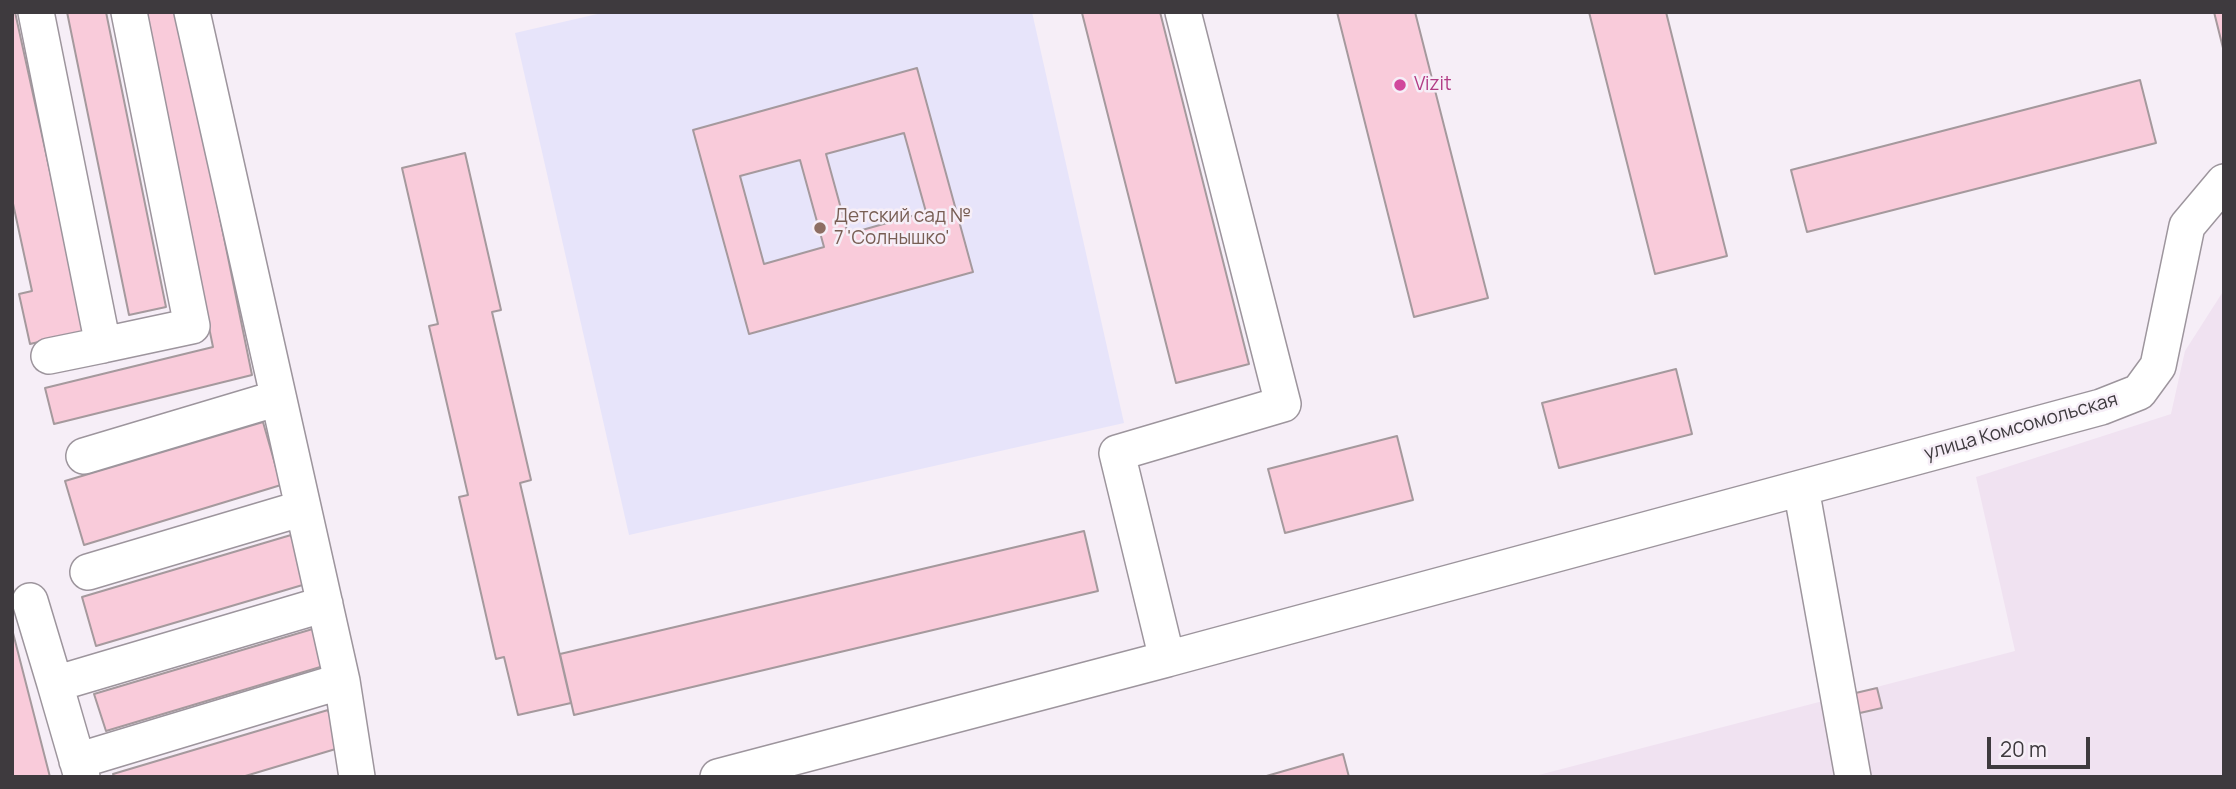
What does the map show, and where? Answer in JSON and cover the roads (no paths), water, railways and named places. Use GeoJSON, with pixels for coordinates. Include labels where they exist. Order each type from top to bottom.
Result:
{"type":"FeatureCollection","features":[{"type":"Feature","properties":{"kind":"street"},"geometry":{"type":"LineString","coordinates":[[36,12],[103,345]]}},
{"type":"Feature","properties":{"kind":"street"},"geometry":{"type":"LineString","coordinates":[[49,356],[192,326],[129,12]]}},
{"type":"Feature","properties":{"kind":"street"},"geometry":{"type":"LineString","coordinates":[[192,12],[342,681],[357,777]]}},
{"type":"Feature","properties":{"kind":"street"},"geometry":{"type":"LineString","coordinates":[[1167,659],[1118,453],[1283,404],[1183,12]]}},
{"type":"Feature","properties":{"kind":"street","name":"улица Комсомольская"},"geometry":{"type":"LineString","coordinates":[[718,777],[2101,407],[2139,392],[2158,366],[2187,226],[2224,182]]}},
{"type":"Feature","properties":{"kind":"street"},"geometry":{"type":"LineString","coordinates":[[84,456],[278,398]]}},
{"type":"Feature","properties":{"kind":"street"},"geometry":{"type":"LineString","coordinates":[[1801,488],[1853,777]]}},
{"type":"Feature","properties":{"kind":"street"},"geometry":{"type":"LineString","coordinates":[[88,572],[303,508]]}},
{"type":"Feature","properties":{"kind":"street"},"geometry":{"type":"LineString","coordinates":[[30,601],[79,769],[342,681]]}},
{"type":"Feature","properties":{"kind":"street"},"geometry":{"type":"LineString","coordinates":[[55,684],[325,604]]}},
{"type":"Feature","properties":{"kind":"place","name":"Vizit"},"geometry":{"type":"Point","coordinates":[1400,85]}},
{"type":"Feature","properties":{"kind":"place","name":"Детский сад № 7 'Солнышко'"},"geometry":{"type":"Point","coordinates":[820,228]}}]}
